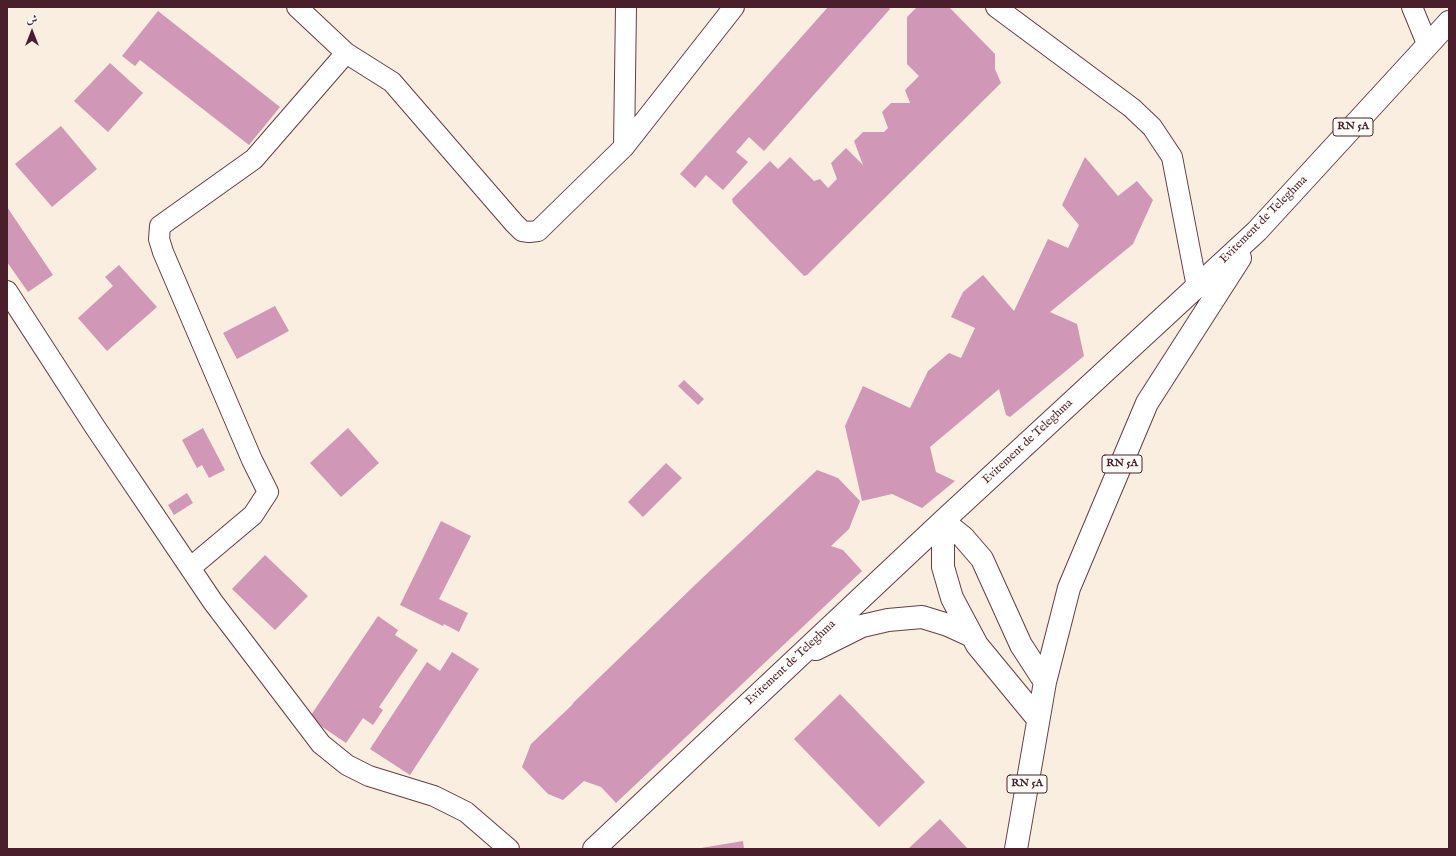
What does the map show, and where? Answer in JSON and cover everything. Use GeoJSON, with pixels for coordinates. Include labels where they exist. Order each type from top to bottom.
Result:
{"type":"FeatureCollection","features":[{"type":"Feature","properties":{"kind":"main road","name":"Evitement de Teleghma"},"geometry":{"type":"LineString","coordinates":[[594,849],[943,521],[1256,232],[1449,22]]}},
{"type":"Feature","properties":{"kind":"main road","name":"RN 5A"},"geometry":{"type":"LineString","coordinates":[[1016,849],[1045,682],[1070,588],[1147,403],[1256,232]]}},
{"type":"Feature","properties":{"kind":"main road"},"geometry":{"type":"LineString","coordinates":[[943,521],[963,537],[982,558],[1021,645],[1045,682]]}},
{"type":"Feature","properties":{"kind":"main road"},"geometry":{"type":"LineString","coordinates":[[943,521],[943,566],[952,598],[977,645],[1038,719]]}},
{"type":"Feature","properties":{"kind":"main road"},"geometry":{"type":"LineString","coordinates":[[791,663],[862,626],[888,620],[922,617],[948,625],[972,636]]}},
{"type":"Feature","properties":{"kind":"street"},"geometry":{"type":"LineString","coordinates":[[297,7],[346,53],[392,82],[522,231],[529,232],[538,231],[624,147],[734,7]]}},
{"type":"Feature","properties":{"kind":"street"},"geometry":{"type":"LineString","coordinates":[[624,147],[626,7]]}},
{"type":"Feature","properties":{"kind":"street"},"geometry":{"type":"LineString","coordinates":[[996,7],[1132,108],[1152,127],[1172,157],[1197,287]]}},
{"type":"Feature","properties":{"kind":"street"},"geometry":{"type":"LineString","coordinates":[[1015,7],[1024,27]]}},
{"type":"Feature","properties":{"kind":"street"},"geometry":{"type":"LineString","coordinates":[[1412,7],[1428,46]]}},
{"type":"Feature","properties":{"kind":"street"},"geometry":{"type":"LineString","coordinates":[[190,568],[254,514],[268,492],[252,460],[164,252],[159,239],[160,226],[254,159],[346,53]]}},
{"type":"Feature","properties":{"kind":"street"},"geometry":{"type":"LineString","coordinates":[[7,291],[95,427],[212,602],[321,744],[348,765],[369,776],[434,796],[466,812],[509,849]]}},
{"type":"Feature","properties":{"kind":"building"},"geometry":{"type":"Polygon","coordinates":[[[828,7],[888,7],[890,9],[764,151],[749,137],[736,152],[748,162],[723,190],[706,175],[695,188],[680,174],[828,7]]]}},
{"type":"Feature","properties":{"kind":"building"},"geometry":{"type":"Polygon","coordinates":[[[917,7],[949,7],[995,54],[995,69],[1001,83],[807,275],[804,276],[733,203],[732,199],[770,161],[778,169],[790,157],[814,181],[820,179],[828,188],[837,179],[831,163],[846,148],[863,165],[854,141],[863,132],[884,132],[888,128],[882,112],[891,103],[910,103],[905,90],[919,76],[907,64],[907,17],[917,7]]]}},
{"type":"Feature","properties":{"kind":"building"},"geometry":{"type":"Polygon","coordinates":[[[158,11],[280,107],[249,145],[140,60],[135,66],[122,56],[158,11]]]}},
{"type":"Feature","properties":{"kind":"building"},"geometry":{"type":"Polygon","coordinates":[[[110,63],[143,93],[108,132],[74,101],[110,63]]]}},
{"type":"Feature","properties":{"kind":"building"},"geometry":{"type":"Polygon","coordinates":[[[61,126],[97,169],[52,207],[15,164],[61,126]]]}},
{"type":"Feature","properties":{"kind":"building"},"geometry":{"type":"Polygon","coordinates":[[[1085,157],[1118,196],[1137,181],[1153,200],[1133,244],[1050,312],[1077,324],[1084,356],[1010,417],[1006,415],[999,389],[930,447],[936,472],[955,481],[922,508],[892,494],[862,501],[845,426],[863,386],[910,408],[928,371],[949,353],[961,358],[975,328],[951,317],[963,292],[983,275],[1014,311],[1048,239],[1068,248],[1079,225],[1062,205],[1085,157]]]}},
{"type":"Feature","properties":{"kind":"building"},"geometry":{"type":"Polygon","coordinates":[[[7,207],[53,275],[28,292],[7,262],[7,207]]]}},
{"type":"Feature","properties":{"kind":"building"},"geometry":{"type":"Polygon","coordinates":[[[119,265],[157,307],[107,351],[78,318],[113,286],[105,277],[119,265]]]}},
{"type":"Feature","properties":{"kind":"building"},"geometry":{"type":"Polygon","coordinates":[[[275,306],[289,331],[237,359],[223,333],[275,306]]]}},
{"type":"Feature","properties":{"kind":"building"},"geometry":{"type":"Polygon","coordinates":[[[684,380],[704,399],[698,405],[678,386],[684,380]]]}},
{"type":"Feature","properties":{"kind":"building"},"geometry":{"type":"Polygon","coordinates":[[[203,428],[225,470],[209,478],[202,465],[197,468],[182,440],[203,428]]]}},
{"type":"Feature","properties":{"kind":"building"},"geometry":{"type":"Polygon","coordinates":[[[348,428],[379,463],[341,497],[310,463],[348,428]]]}},
{"type":"Feature","properties":{"kind":"building"},"geometry":{"type":"Polygon","coordinates":[[[666,463],[682,478],[643,517],[628,502],[666,463]]]}},
{"type":"Feature","properties":{"kind":"building"},"geometry":{"type":"Polygon","coordinates":[[[817,470],[838,478],[860,501],[849,529],[831,546],[843,550],[862,571],[616,803],[601,787],[584,781],[563,800],[548,794],[522,767],[531,744],[696,584],[817,470]]]}},
{"type":"Feature","properties":{"kind":"building"},"geometry":{"type":"Polygon","coordinates":[[[187,493],[193,503],[174,515],[168,505],[187,493]]]}},
{"type":"Feature","properties":{"kind":"building"},"geometry":{"type":"Polygon","coordinates":[[[441,521],[471,536],[439,599],[468,613],[459,632],[444,624],[443,626],[400,605],[441,521]]]}},
{"type":"Feature","properties":{"kind":"building"},"geometry":{"type":"Polygon","coordinates":[[[265,555],[308,596],[275,630],[232,589],[265,555]]]}},
{"type":"Feature","properties":{"kind":"building"},"geometry":{"type":"Polygon","coordinates":[[[378,616],[398,630],[395,635],[418,650],[379,707],[383,710],[373,725],[363,718],[346,743],[309,718],[378,616]]]}},
{"type":"Feature","properties":{"kind":"building"},"geometry":{"type":"Polygon","coordinates":[[[452,652],[479,669],[410,775],[370,749],[427,662],[440,671],[452,652]]]}},
{"type":"Feature","properties":{"kind":"building"},"geometry":{"type":"Polygon","coordinates":[[[840,694],[925,782],[879,827],[794,739],[840,694]]]}},
{"type":"Feature","properties":{"kind":"building"},"geometry":{"type":"Polygon","coordinates":[[[940,819],[968,849],[908,849],[940,819]]]}},
{"type":"Feature","properties":{"kind":"building"},"geometry":{"type":"Polygon","coordinates":[[[743,841],[744,849],[701,849],[701,848],[743,841]]]}}]}
